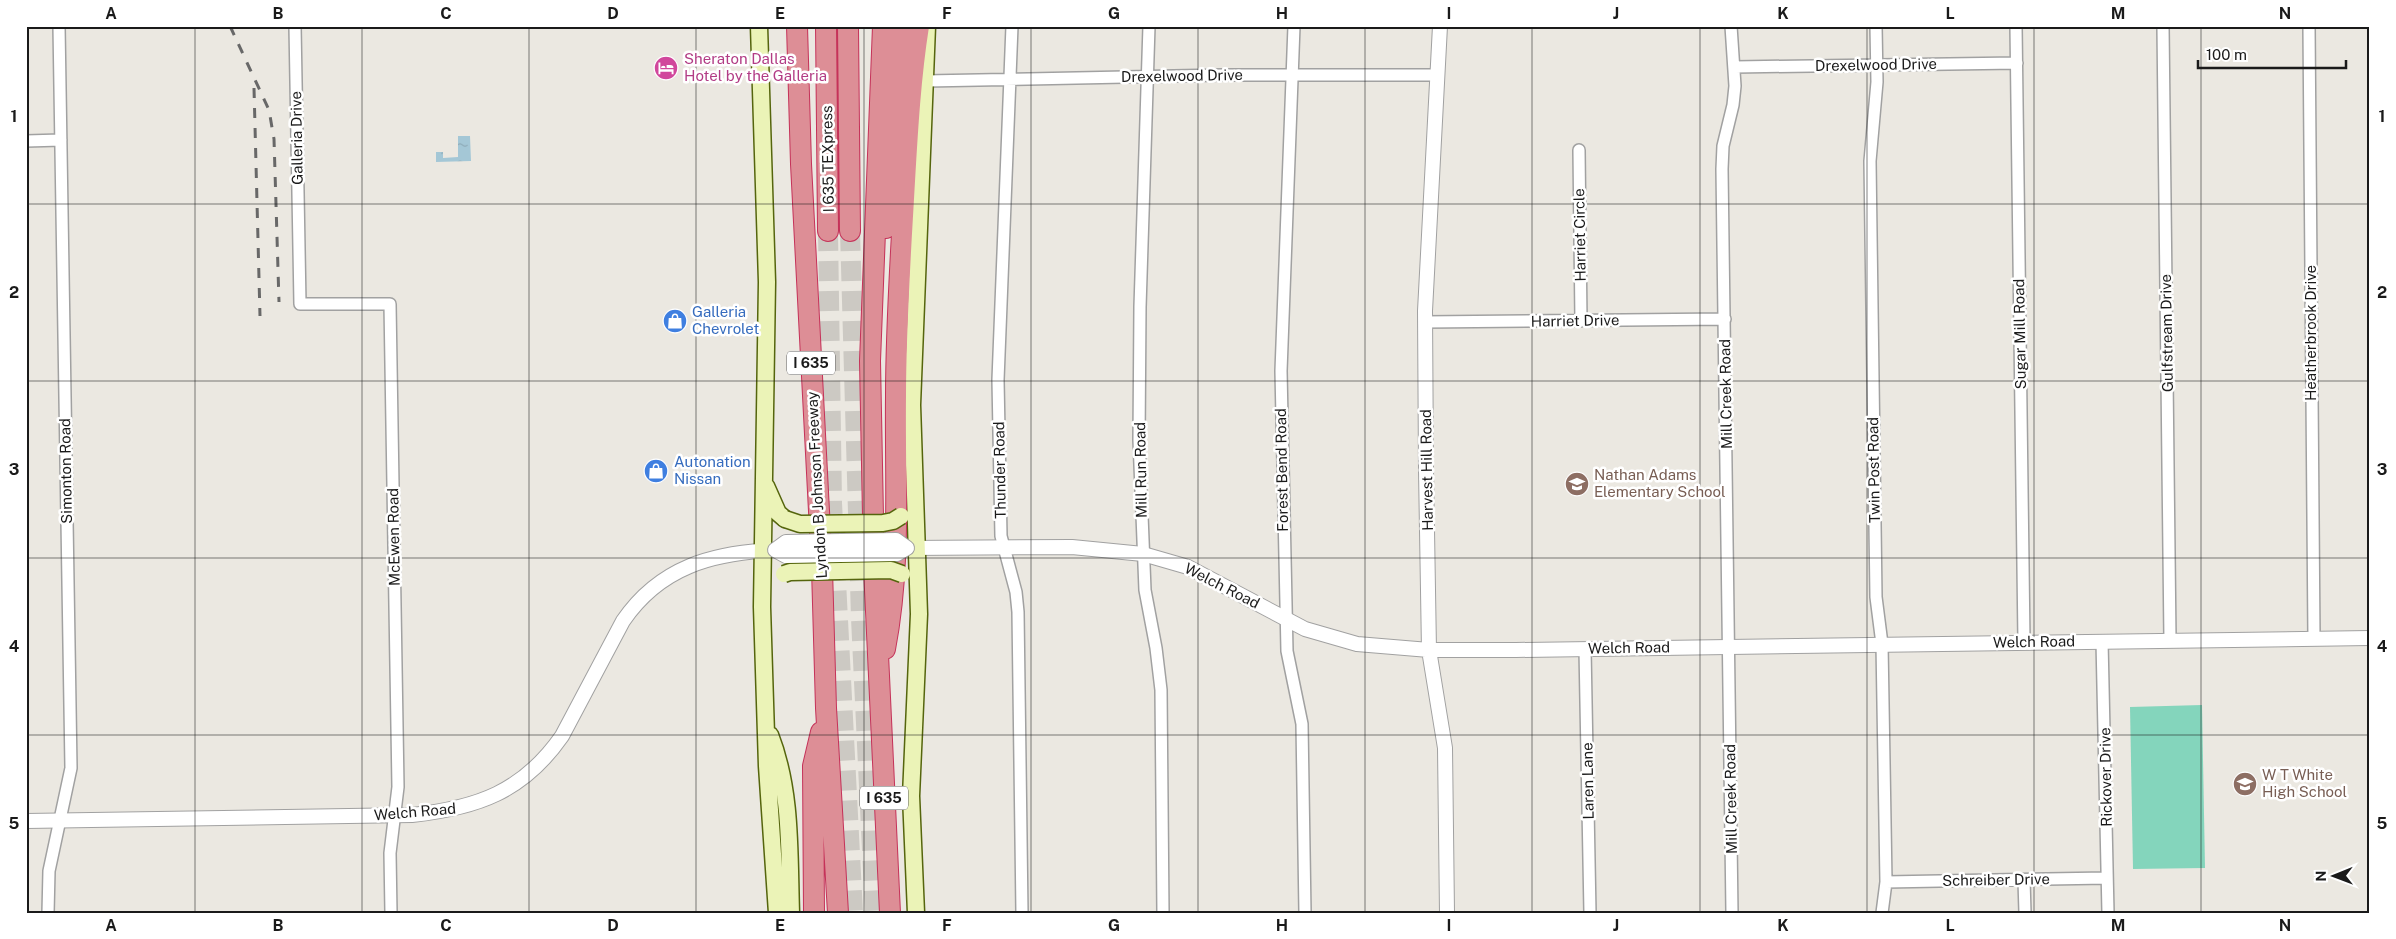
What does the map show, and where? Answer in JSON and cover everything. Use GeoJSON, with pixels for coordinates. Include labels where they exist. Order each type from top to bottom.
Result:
{"type":"FeatureCollection","features":[{"type":"Feature","properties":{"kind":"highway"},"geometry":{"type":"LineString","coordinates":[[786,26],[798,91]]}},
{"type":"Feature","properties":{"kind":"highway","name":"Lyndon B Johnson Freeway"},"geometry":{"type":"LineString","coordinates":[[797,26],[798,91],[822,569],[826,708],[838,913]]}},
{"type":"Feature","properties":{"kind":"highway","name":"I 635 TEXpress"},"geometry":{"type":"LineString","coordinates":[[826,26],[828,232]]}},
{"type":"Feature","properties":{"kind":"highway","name":"I 635 TEXpress"},"geometry":{"type":"LineString","coordinates":[[848,26],[850,231]]}},
{"type":"Feature","properties":{"kind":"highway","name":"I 635"},"geometry":{"type":"LineString","coordinates":[[884,26],[872,267],[871,471],[890,913]]}},
{"type":"Feature","properties":{"kind":"highway"},"geometry":{"type":"LineString","coordinates":[[872,267],[889,220],[899,26]]}},
{"type":"Feature","properties":{"kind":"highway"},"geometry":{"type":"LineString","coordinates":[[879,683],[892,615],[897,502],[898,291],[908,126],[919,26]]}},
{"type":"Feature","properties":{"kind":"highway"},"geometry":{"type":"LineString","coordinates":[[814,913],[813,766],[826,708]]}},
{"type":"Feature","properties":{"kind":"main road"},"geometry":{"type":"LineString","coordinates":[[759,26],[767,282],[763,472],[769,550],[762,607],[777,913]]}},
{"type":"Feature","properties":{"kind":"main road"},"geometry":{"type":"LineString","coordinates":[[916,913],[910,796],[919,614],[913,548],[912,405],[927,26]]}},
{"type":"Feature","properties":{"kind":"main road"},"geometry":{"type":"LineString","coordinates":[[763,472],[772,503],[785,519],[800,524],[883,523],[893,521],[914,501]]}},
{"type":"Feature","properties":{"kind":"main road"},"geometry":{"type":"LineString","coordinates":[[762,607],[771,585],[784,574],[790,572],[891,570],[902,574],[916,593],[919,614]]}},
{"type":"Feature","properties":{"kind":"main road"},"geometry":{"type":"LineString","coordinates":[[767,726],[778,756],[784,783],[791,913]]}},
{"type":"Feature","properties":{"kind":"street","name":"Simonton Road"},"geometry":{"type":"LineString","coordinates":[[48,913],[49,871],[68,787],[71,741],[59,26]]}},
{"type":"Feature","properties":{"kind":"street","name":"Galleria Drive"},"geometry":{"type":"LineString","coordinates":[[295,26],[299,251]]}},
{"type":"Feature","properties":{"kind":"street","name":"Thunder Road"},"geometry":{"type":"LineString","coordinates":[[1012,26],[998,380],[1002,536],[1016,592],[1018,612],[1022,913]]}},
{"type":"Feature","properties":{"kind":"street","name":"Mill Run Road"},"geometry":{"type":"LineString","coordinates":[[1150,26],[1140,307],[1139,440],[1142,554],[1145,590],[1156,648],[1160,690],[1163,913]]}},
{"type":"Feature","properties":{"kind":"street","name":"Forest Bend Road"},"geometry":{"type":"LineString","coordinates":[[1294,26],[1281,334],[1285,620],[1289,667],[1298,696],[1302,724],[1305,913]]}},
{"type":"Feature","properties":{"kind":"street","name":"Harvest Hill Road"},"geometry":{"type":"LineString","coordinates":[[1440,26],[1425,322],[1428,650],[1445,748],[1447,913]]}},
{"type":"Feature","properties":{"kind":"street","name":"Mill Creek Road"},"geometry":{"type":"LineString","coordinates":[[1731,26],[1735,67],[1733,105],[1723,146],[1732,913]]}},
{"type":"Feature","properties":{"kind":"street","name":"Twin Post Road"},"geometry":{"type":"LineString","coordinates":[[1876,26],[1876,66],[1870,161],[1876,597],[1882,644],[1886,882],[1882,913]]}},
{"type":"Feature","properties":{"kind":"street","name":"Sugar Mill Road"},"geometry":{"type":"LineString","coordinates":[[2016,26],[2024,642]]}},
{"type":"Feature","properties":{"kind":"street","name":"Gulfstream Drive"},"geometry":{"type":"LineString","coordinates":[[2163,26],[2170,640]]}},
{"type":"Feature","properties":{"kind":"street","name":"Heatherbrook Drive"},"geometry":{"type":"LineString","coordinates":[[2308,26],[2314,639]]}},
{"type":"Feature","properties":{"kind":"street","name":"Drexelwood Drive"},"geometry":{"type":"LineString","coordinates":[[1735,67],[2017,63]]}},
{"type":"Feature","properties":{"kind":"street","name":"Drexelwood Drive"},"geometry":{"type":"LineString","coordinates":[[926,81],[1291,75],[1438,75]]}},
{"type":"Feature","properties":{"kind":"street"},"geometry":{"type":"LineString","coordinates":[[26,141],[61,140]]}},
{"type":"Feature","properties":{"kind":"street","name":"Harriet Circle"},"geometry":{"type":"LineString","coordinates":[[1579,150],[1582,321]]}},
{"type":"Feature","properties":{"kind":"street","name":"McEwen Road"},"geometry":{"type":"LineString","coordinates":[[299,251],[300,304],[390,304],[398,787],[396,816],[390,853],[391,913]]}},
{"type":"Feature","properties":{"kind":"street","name":"Harriet Drive"},"geometry":{"type":"LineString","coordinates":[[1425,322],[1725,319]]}},
{"type":"Feature","properties":{"kind":"street","name":"Welch Road"},"geometry":{"type":"LineString","coordinates":[[26,821],[396,816],[462,808],[487,799],[524,778],[542,762],[562,736],[623,621],[647,594],[679,570],[706,559],[731,553],[769,550],[786,556],[897,554],[913,548],[1004,547],[1086,548],[1142,554],[1188,567],[1305,629],[1358,644],[1428,650],[2370,638]]}},
{"type":"Feature","properties":{"kind":"street","name":"Rickover Drive"},"geometry":{"type":"LineString","coordinates":[[2102,641],[2108,913]]}},
{"type":"Feature","properties":{"kind":"street","name":"Laren Lane"},"geometry":{"type":"LineString","coordinates":[[1585,649],[1590,913]]}},
{"type":"Feature","properties":{"kind":"street","name":"Schreiber Drive"},"geometry":{"type":"LineString","coordinates":[[1886,882],[2107,878]]}},
{"type":"Feature","properties":{"kind":"street"},"geometry":{"type":"LineString","coordinates":[[2024,880],[2025,913]]}},
{"type":"Feature","properties":{"kind":"green space"},"geometry":{"type":"Polygon","coordinates":[[[2202,705],[2205,868],[2133,869],[2130,707],[2202,705]]]}},
{"type":"Feature","properties":{"kind":"water"},"geometry":{"type":"Polygon","coordinates":[[[458,136],[470,136],[471,161],[436,162],[436,152],[443,152],[443,158],[458,157],[458,136]]]}},
{"type":"Feature","properties":{"kind":"tunnel"},"geometry":{"type":"LineString","coordinates":[[828,231],[832,503],[853,913]]}},
{"type":"Feature","properties":{"kind":"tunnel"},"geometry":{"type":"LineString","coordinates":[[850,231],[861,618],[875,913]]}},
{"type":"Feature","properties":{"kind":"railway"},"geometry":{"type":"LineString","coordinates":[[230,26],[269,110],[274,139],[279,302]]}},
{"type":"Feature","properties":{"kind":"railway"},"geometry":{"type":"LineString","coordinates":[[254,88],[260,316]]}},
{"type":"Feature","properties":{"kind":"place","name":"Sheraton Dallas Hotel by the Galleria"},"geometry":{"type":"Point","coordinates":[666,68]}},
{"type":"Feature","properties":{"kind":"place","name":"Galleria Chevrolet"},"geometry":{"type":"Point","coordinates":[675,321]}},
{"type":"Feature","properties":{"kind":"place","name":"Autonation Nissan"},"geometry":{"type":"Point","coordinates":[656,471]}},
{"type":"Feature","properties":{"kind":"place","name":"Nathan Adams Elementary School"},"geometry":{"type":"Point","coordinates":[1577,484]}},
{"type":"Feature","properties":{"kind":"place","name":"W T White High School"},"geometry":{"type":"Point","coordinates":[2245,784]}}]}
